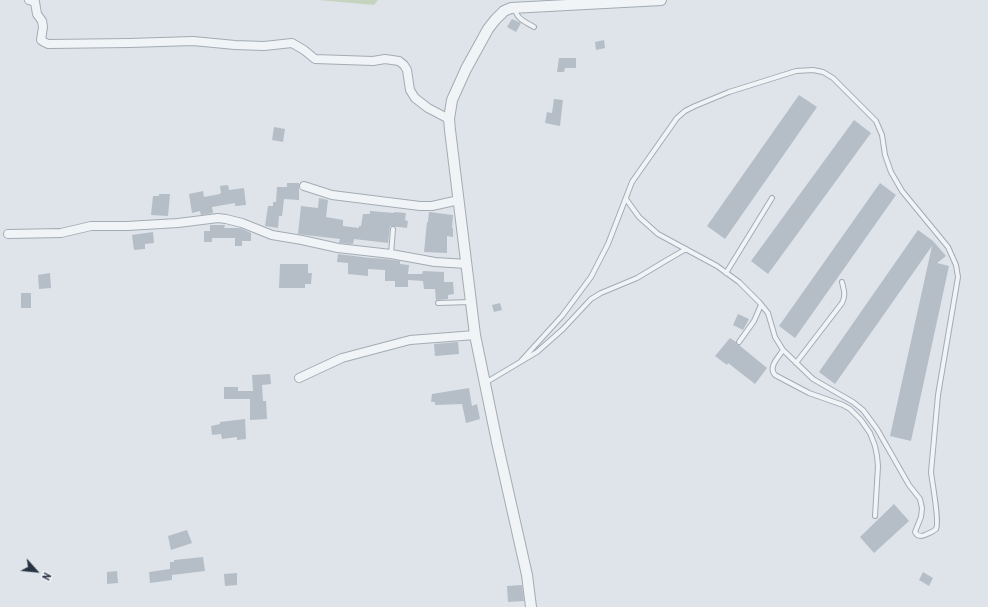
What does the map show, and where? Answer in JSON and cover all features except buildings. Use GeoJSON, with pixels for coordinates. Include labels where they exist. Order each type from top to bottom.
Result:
{"type":"FeatureCollection","features":[{"type":"Feature","properties":{"kind":"street"},"geometry":{"type":"LineString","coordinates":[[29,0],[35,2],[37,14],[42,21],[43,27],[41,40],[48,44],[193,41],[264,46],[292,43],[315,59],[373,61],[385,59],[399,61],[407,70],[410,90],[415,98],[428,108],[449,119]]}},
{"type":"Feature","properties":{"kind":"street"},"geometry":{"type":"LineString","coordinates":[[531,607],[527,575],[498,449],[475,335],[450,130],[449,119],[452,100],[466,69],[488,29],[504,11],[511,8],[662,0]]}},
{"type":"Feature","properties":{"kind":"street"},"geometry":{"type":"LineString","coordinates":[[304,186],[332,195],[420,206],[432,206],[459,200]]}},
{"type":"Feature","properties":{"kind":"street"},"geometry":{"type":"LineString","coordinates":[[8,234],[61,233],[91,226],[127,226],[178,223],[218,218],[242,223],[272,236],[302,240],[338,248],[391,254],[435,262],[467,264]]}},
{"type":"Feature","properties":{"kind":"street"},"geometry":{"type":"LineString","coordinates":[[299,378],[342,358],[410,340],[475,335]]}},
{"type":"Feature","properties":{"kind":"lane"},"geometry":{"type":"LineString","coordinates":[[515,8],[516,13],[520,18],[534,26]]}},
{"type":"Feature","properties":{"kind":"lane"},"geometry":{"type":"LineString","coordinates":[[521,361],[562,316],[591,277],[608,244],[632,182],[677,118],[685,111],[695,106],[729,92],[796,72],[813,70],[823,72],[833,78],[876,121],[882,135],[885,155],[891,172],[902,191],[948,247],[956,265],[958,277],[938,395],[931,472],[938,525],[936,529],[921,536],[917,536],[915,534],[914,532],[921,517],[922,508],[920,499],[909,485],[877,429],[863,410],[853,402],[814,378],[783,350],[775,337],[768,313],[739,282],[717,266],[658,234],[639,217],[626,199]]}},
{"type":"Feature","properties":{"kind":"lane"},"geometry":{"type":"LineString","coordinates":[[726,273],[772,198]]}},
{"type":"Feature","properties":{"kind":"lane"},"geometry":{"type":"LineString","coordinates":[[391,254],[393,229]]}},
{"type":"Feature","properties":{"kind":"lane"},"geometry":{"type":"LineString","coordinates":[[484,383],[537,352],[563,329],[591,299],[601,293],[637,278],[686,250]]}},
{"type":"Feature","properties":{"kind":"lane"},"geometry":{"type":"LineString","coordinates":[[796,363],[842,303],[845,293],[842,282]]}},
{"type":"Feature","properties":{"kind":"lane"},"geometry":{"type":"LineString","coordinates":[[438,303],[471,302]]}},
{"type":"Feature","properties":{"kind":"lane"},"geometry":{"type":"LineString","coordinates":[[739,342],[754,321],[761,304]]}},
{"type":"Feature","properties":{"kind":"lane"},"geometry":{"type":"LineString","coordinates":[[783,350],[772,367],[772,372],[775,375],[809,393],[850,409],[862,420],[870,433],[875,446],[878,466],[875,516]]}},
{"type":"Feature","properties":{"kind":"green space"},"geometry":{"type":"Polygon","coordinates":[[[318,0],[378,0],[374,5],[318,0]]]}}]}
